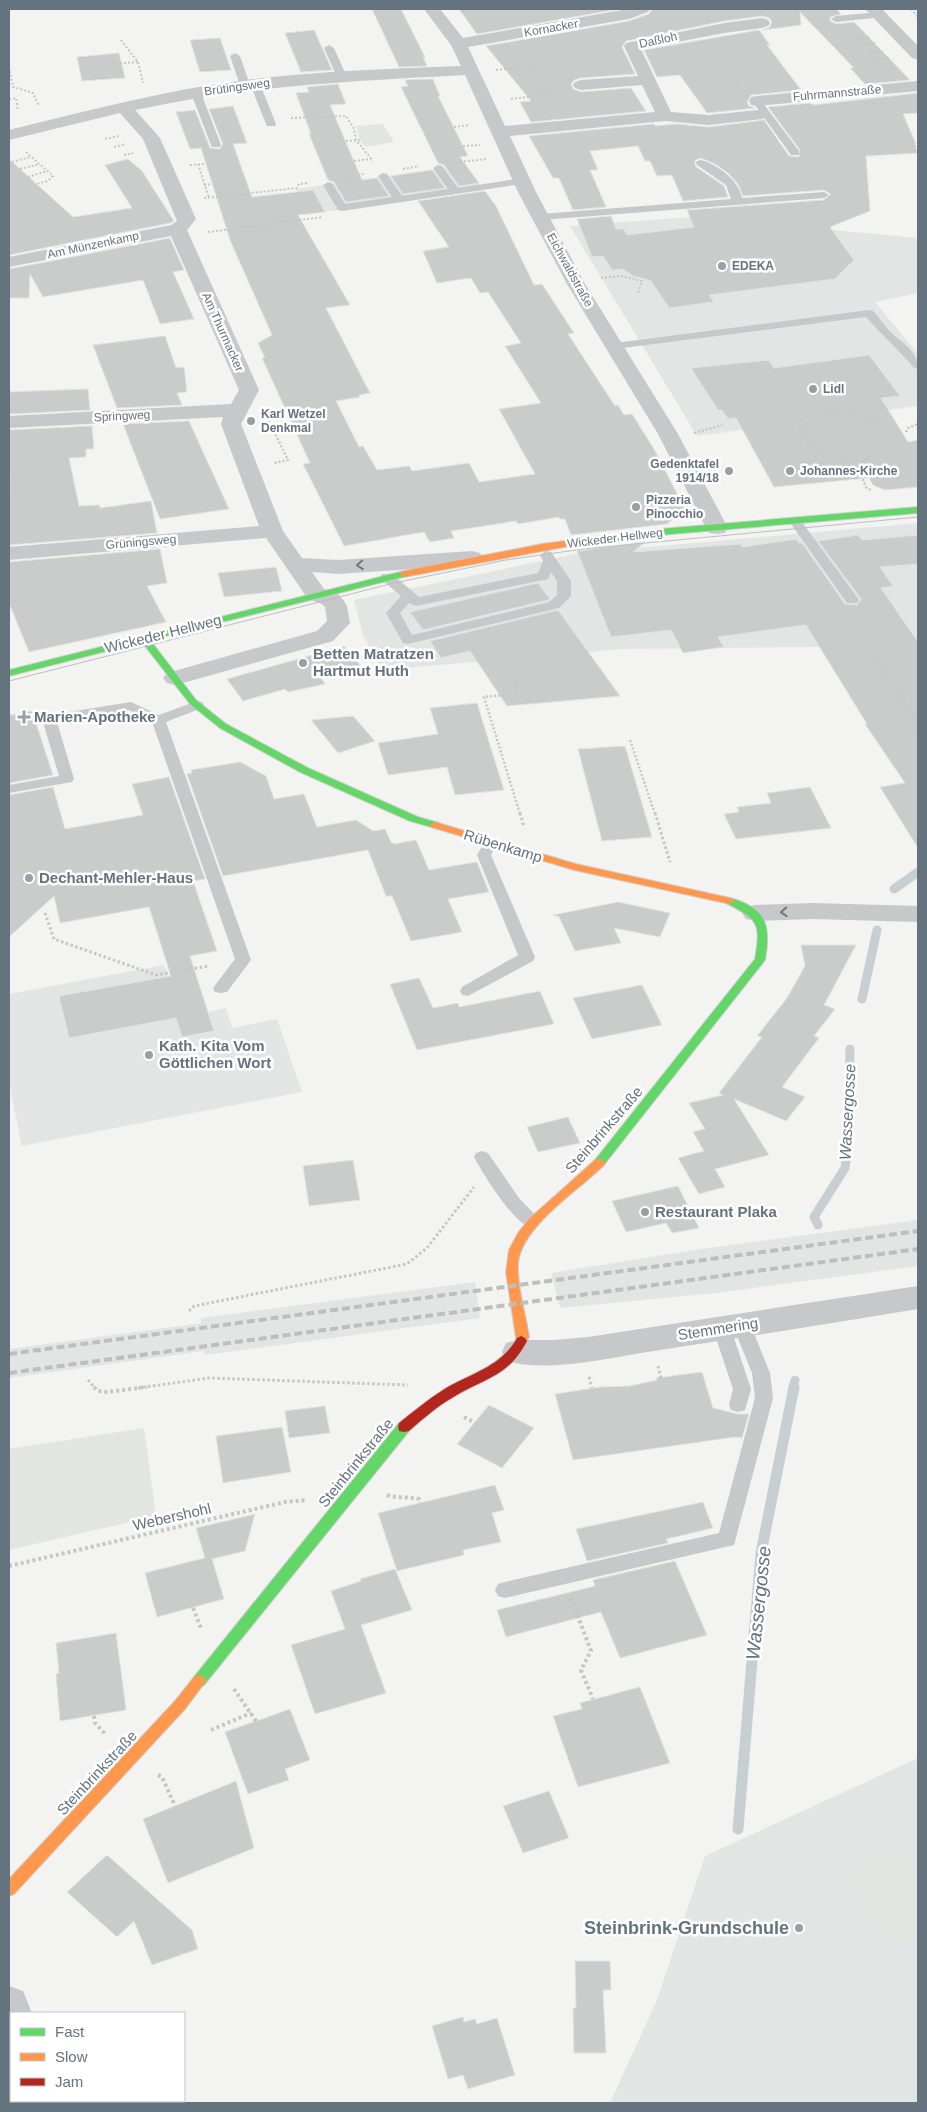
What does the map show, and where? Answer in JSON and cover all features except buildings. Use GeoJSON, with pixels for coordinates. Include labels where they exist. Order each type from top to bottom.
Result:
{"type":"FeatureCollection","features":[{"type":"Feature","properties":{"kind":"street","name":"Eichwaldstraße"},"geometry":{"type":"LineString","coordinates":[[432,9],[459,44],[470,70],[492,138],[522,182],[576,284],[668,434],[717,528]]}},
{"type":"Feature","properties":{"kind":"street","name":"Kornacker"},"geometry":{"type":"LineString","coordinates":[[459,44],[629,14],[642,9]]}},
{"type":"Feature","properties":{"kind":"street"},"geometry":{"type":"LineString","coordinates":[[876,12],[918,56]]}},
{"type":"Feature","properties":{"kind":"street","name":"Daßloh"},"geometry":{"type":"LineString","coordinates":[[665,116],[632,46],[719,23],[762,23]]}},
{"type":"Feature","properties":{"kind":"street","name":"Brütingsweg"},"geometry":{"type":"LineString","coordinates":[[9,135],[124,107],[250,84],[470,70]]}},
{"type":"Feature","properties":{"kind":"street"},"geometry":{"type":"LineString","coordinates":[[581,86],[648,80]]}},
{"type":"Feature","properties":{"kind":"street","name":"Fuhrmannstraße"},"geometry":{"type":"LineString","coordinates":[[757,108],[918,86]]}},
{"type":"Feature","properties":{"kind":"street"},"geometry":{"type":"LineString","coordinates":[[124,107],[151,138],[187,219],[177,229]]}},
{"type":"Feature","properties":{"kind":"street"},"geometry":{"type":"LineString","coordinates":[[492,138],[665,116],[709,120],[757,108]]}},
{"type":"Feature","properties":{"kind":"street","name":"Am Münzenkamp"},"geometry":{"type":"LineString","coordinates":[[9,262],[177,229]]}},
{"type":"Feature","properties":{"kind":"street","name":"Am Thurmacker"},"geometry":{"type":"LineString","coordinates":[[177,229],[249,390],[231,424],[272,531],[316,594]]}},
{"type":"Feature","properties":{"kind":"street","name":"Springweg"},"geometry":{"type":"LineString","coordinates":[[9,422],[240,405]]}},
{"type":"Feature","properties":{"kind":"street","name":"Wickeder Hellweg"},"geometry":{"type":"LineString","coordinates":[[9,673],[316,594],[479,558],[638,534],[918,510]]}},
{"type":"Feature","properties":{"kind":"street","name":"Grüningsweg"},"geometry":{"type":"LineString","coordinates":[[9,554],[272,531]]}},
{"type":"Feature","properties":{"kind":"street"},"geometry":{"type":"LineString","coordinates":[[295,564],[338,567],[479,558]]}},
{"type":"Feature","properties":{"kind":"street"},"geometry":{"type":"LineString","coordinates":[[175,678],[325,636],[339,623],[338,610],[330,599],[316,594]]}},
{"type":"Feature","properties":{"kind":"street","name":"Rübenkamp"},"geometry":{"type":"LineString","coordinates":[[144,638],[197,705],[223,726],[331,782],[414,819],[574,867],[726,899],[755,913],[813,910],[918,914]]}},
{"type":"Feature","properties":{"kind":"street","name":"Steinbrinkstraße"},"geometry":{"type":"LineString","coordinates":[[9,1889],[180,1706],[398,1433],[423,1411],[453,1391],[499,1368],[517,1352],[523,1337],[512,1263],[514,1252],[521,1236],[532,1221],[585,1179],[625,1133],[760,960],[765,933],[755,913]]}},
{"type":"Feature","properties":{"kind":"street","name":"Stemmering"},"geometry":{"type":"LineString","coordinates":[[517,1352],[534,1353],[586,1349],[732,1328],[918,1296]]}},
{"type":"Feature","properties":{"kind":"lane"},"geometry":{"type":"LineString","coordinates":[[836,19],[876,12]]}},
{"type":"Feature","properties":{"kind":"lane"},"geometry":{"type":"LineString","coordinates":[[329,48],[342,77]]}},
{"type":"Feature","properties":{"kind":"lane"},"geometry":{"type":"LineString","coordinates":[[235,56],[270,122]]}},
{"type":"Feature","properties":{"kind":"lane"},"geometry":{"type":"LineString","coordinates":[[196,93],[216,144]]}},
{"type":"Feature","properties":{"kind":"lane"},"geometry":{"type":"LineString","coordinates":[[757,108],[795,153]]}},
{"type":"Feature","properties":{"kind":"lane"},"geometry":{"type":"LineString","coordinates":[[700,163],[724,178],[736,189],[737,203]]}},
{"type":"Feature","properties":{"kind":"lane"},"geometry":{"type":"LineString","coordinates":[[438,168],[455,191]]}},
{"type":"Feature","properties":{"kind":"lane"},"geometry":{"type":"LineString","coordinates":[[383,176],[399,200]]}},
{"type":"Feature","properties":{"kind":"lane"},"geometry":{"type":"LineString","coordinates":[[328,185],[342,208],[522,182]]}},
{"type":"Feature","properties":{"kind":"lane"},"geometry":{"type":"LineString","coordinates":[[541,217],[824,195]]}},
{"type":"Feature","properties":{"kind":"lane"},"geometry":{"type":"LineString","coordinates":[[615,346],[869,312],[890,338],[899,343],[918,366]]}},
{"type":"Feature","properties":{"kind":"lane"},"geometry":{"type":"LineString","coordinates":[[795,522],[852,600]]}},
{"type":"Feature","properties":{"kind":"lane"},"geometry":{"type":"LineString","coordinates":[[408,595],[393,613],[408,640],[554,605],[564,596],[564,582],[549,562],[542,547]]}},
{"type":"Feature","properties":{"kind":"lane"},"geometry":{"type":"LineString","coordinates":[[387,577],[416,602],[543,576],[549,562]]}},
{"type":"Feature","properties":{"kind":"lane"},"geometry":{"type":"LineString","coordinates":[[158,720],[197,705]]}},
{"type":"Feature","properties":{"kind":"lane"},"geometry":{"type":"LineString","coordinates":[[9,789],[67,778],[49,719],[131,706],[158,720],[243,960],[221,988]]}},
{"type":"Feature","properties":{"kind":"lane"},"geometry":{"type":"LineString","coordinates":[[468,991],[527,957],[484,855],[491,843]]}},
{"type":"Feature","properties":{"kind":"lane"},"geometry":{"type":"LineString","coordinates":[[482,1157],[513,1202],[532,1221]]}},
{"type":"Feature","properties":{"kind":"lane"},"geometry":{"type":"LineString","coordinates":[[732,1328],[742,1389],[738,1405]]}},
{"type":"Feature","properties":{"kind":"lane"},"geometry":{"type":"LineString","coordinates":[[505,1590],[727,1539],[764,1398],[761,1373],[732,1328]]}},
{"type":"Feature","properties":{"kind":"path"},"geometry":{"type":"LineString","coordinates":[[911,9],[918,17]]}},
{"type":"Feature","properties":{"kind":"path"},"geometry":{"type":"LineString","coordinates":[[121,40],[138,62],[143,83]]}},
{"type":"Feature","properties":{"kind":"path"},"geometry":{"type":"LineString","coordinates":[[112,64],[138,62]]}},
{"type":"Feature","properties":{"kind":"path"},"geometry":{"type":"LineString","coordinates":[[494,70],[537,66]]}},
{"type":"Feature","properties":{"kind":"path"},"geometry":{"type":"LineString","coordinates":[[9,67],[13,87],[31,91],[37,96],[40,111]]}},
{"type":"Feature","properties":{"kind":"path"},"geometry":{"type":"LineString","coordinates":[[504,100],[552,94]]}},
{"type":"Feature","properties":{"kind":"path"},"geometry":{"type":"LineString","coordinates":[[9,99],[16,98]]}},
{"type":"Feature","properties":{"kind":"path"},"geometry":{"type":"LineString","coordinates":[[270,122],[346,116],[358,140],[376,166]]}},
{"type":"Feature","properties":{"kind":"path"},"geometry":{"type":"LineString","coordinates":[[454,126],[478,125]]}},
{"type":"Feature","properties":{"kind":"path"},"geometry":{"type":"LineString","coordinates":[[463,146],[492,138]]}},
{"type":"Feature","properties":{"kind":"path"},"geometry":{"type":"LineString","coordinates":[[346,141],[358,140]]}},
{"type":"Feature","properties":{"kind":"path"},"geometry":{"type":"LineString","coordinates":[[23,149],[53,176],[48,181],[36,184]]}},
{"type":"Feature","properties":{"kind":"path"},"geometry":{"type":"LineString","coordinates":[[12,162],[31,156]]}},
{"type":"Feature","properties":{"kind":"path"},"geometry":{"type":"LineString","coordinates":[[354,161],[371,159]]}},
{"type":"Feature","properties":{"kind":"path"},"geometry":{"type":"LineString","coordinates":[[20,169],[39,164]]}},
{"type":"Feature","properties":{"kind":"path"},"geometry":{"type":"LineString","coordinates":[[198,164],[209,198]]}},
{"type":"Feature","properties":{"kind":"path"},"geometry":{"type":"LineString","coordinates":[[28,177],[47,172]]}},
{"type":"Feature","properties":{"kind":"path"},"geometry":{"type":"LineString","coordinates":[[593,280],[621,276],[642,281],[638,293]]}},
{"type":"Feature","properties":{"kind":"path"},"geometry":{"type":"LineString","coordinates":[[240,405],[262,408],[288,460],[268,464]]}},
{"type":"Feature","properties":{"kind":"path"},"geometry":{"type":"LineString","coordinates":[[859,468],[841,463],[838,456],[814,453],[800,429],[814,417],[859,413],[876,419]]}},
{"type":"Feature","properties":{"kind":"path"},"geometry":{"type":"LineString","coordinates":[[906,432],[908,428],[918,424]]}},
{"type":"Feature","properties":{"kind":"path"},"geometry":{"type":"LineString","coordinates":[[689,434],[722,425]]}},
{"type":"Feature","properties":{"kind":"path"},"geometry":{"type":"LineString","coordinates":[[870,456],[859,468],[860,476],[866,487],[877,494]]}},
{"type":"Feature","properties":{"kind":"path"},"geometry":{"type":"LineString","coordinates":[[877,660],[918,722],[918,731]]}},
{"type":"Feature","properties":{"kind":"path"},"geometry":{"type":"LineString","coordinates":[[519,679],[515,687],[516,694],[484,697],[525,830]]}},
{"type":"Feature","properties":{"kind":"path"},"geometry":{"type":"LineString","coordinates":[[630,740],[671,865]]}},
{"type":"Feature","properties":{"kind":"path"},"geometry":{"type":"LineString","coordinates":[[45,913],[54,939],[156,975],[243,960]]}},
{"type":"Feature","properties":{"kind":"path"},"geometry":{"type":"LineString","coordinates":[[189,1311],[194,1306],[407,1264],[427,1248],[480,1180]]}},
{"type":"Feature","properties":{"kind":"path"},"geometry":{"type":"LineString","coordinates":[[88,1380],[98,1391],[107,1392],[209,1378],[404,1384]]}},
{"type":"Feature","properties":{"kind":"path"},"geometry":{"type":"LineString","coordinates":[[380,1491],[393,1498],[413,1496],[419,1499],[420,1503]]}},
{"type":"Feature","properties":{"kind":"path","name":"Webershohl"},"geometry":{"type":"LineString","coordinates":[[9,1566],[285,1502],[312,1499],[342,1503]]}},
{"type":"Feature","properties":{"kind":"path"},"geometry":{"type":"LineString","coordinates":[[563,1577],[591,1651],[581,1670],[593,1699]]}},
{"type":"Feature","properties":{"kind":"path"},"geometry":{"type":"LineString","coordinates":[[193,1608],[200,1628],[207,1631]]}},
{"type":"Feature","properties":{"kind":"path"},"geometry":{"type":"LineString","coordinates":[[228,1685],[236,1690],[256,1721]]}},
{"type":"Feature","properties":{"kind":"path"},"geometry":{"type":"LineString","coordinates":[[211,1730],[251,1714]]}},
{"type":"Feature","properties":{"kind":"path"},"geometry":{"type":"LineString","coordinates":[[94,1716],[95,1723],[112,1741]]}},
{"type":"Feature","properties":{"kind":"path"},"geometry":{"type":"LineString","coordinates":[[155,1773],[162,1777],[175,1806]]}},
{"type":"Feature","properties":{"kind":"shaded area"},"geometry":{"type":"Polygon","coordinates":[[[383,124],[394,142],[365,147],[360,140],[356,126],[383,124]]]}},
{"type":"Feature","properties":{"kind":"shaded area"},"geometry":{"type":"Polygon","coordinates":[[[466,165],[484,190],[309,214],[296,189],[466,165]]]}},
{"type":"Feature","properties":{"kind":"shaded area"},"geometry":{"type":"Polygon","coordinates":[[[758,212],[770,224],[918,238],[918,293],[875,302],[918,354],[918,406],[697,436],[570,226],[758,212]]]}},
{"type":"Feature","properties":{"kind":"shaded area"},"geometry":{"type":"Polygon","coordinates":[[[918,523],[918,646],[623,649],[382,670],[363,635],[354,600],[581,553],[918,523]]]}},
{"type":"Feature","properties":{"kind":"shaded area","name":"Kath. Kita Vom Göttlichen Wort"},"geometry":{"type":"Polygon","coordinates":[[[164,965],[168,976],[195,971],[208,1012],[226,1008],[232,1028],[277,1019],[302,1092],[22,1146],[9,1083],[9,994],[164,965]]]}},
{"type":"Feature","properties":{"kind":"shaded area"},"geometry":{"type":"Polygon","coordinates":[[[918,1220],[918,1266],[716,1293],[560,1308],[551,1273],[701,1249],[918,1220]]]}},
{"type":"Feature","properties":{"kind":"shaded area"},"geometry":{"type":"Polygon","coordinates":[[[475,1282],[480,1318],[205,1355],[204,1351],[9,1378],[9,1349],[201,1323],[201,1318],[475,1282]]]}},
{"type":"Feature","properties":{"kind":"shaded area"},"geometry":{"type":"Polygon","coordinates":[[[144,1428],[156,1516],[9,1550],[9,1449],[144,1428]]]}},
{"type":"Feature","properties":{"kind":"shaded area","name":"Steinbrink-Grundschule"},"geometry":{"type":"Polygon","coordinates":[[[918,1758],[918,2103],[610,2103],[657,2000],[705,1856],[918,1758]]]}},
{"type":"Feature","properties":{"kind":"shaded area"},"geometry":{"type":"Polygon","coordinates":[[[894,1846],[918,1881],[918,1934],[890,1948],[840,1873],[894,1846]]]}},
{"type":"Feature","properties":{"kind":"waterway","name":"Wassergosse"},"geometry":{"type":"LineString","coordinates":[[894,889],[918,872]]}},
{"type":"Feature","properties":{"kind":"waterway","name":"Wassergosse"},"geometry":{"type":"LineString","coordinates":[[862,999],[877,930]]}},
{"type":"Feature","properties":{"kind":"waterway","name":"Wassergosse"},"geometry":{"type":"LineString","coordinates":[[818,1225],[814,1217],[845,1168],[848,1147],[850,1049]]}},
{"type":"Feature","properties":{"kind":"waterway","name":"Wassergosse"},"geometry":{"type":"LineString","coordinates":[[793,1388],[795,1380]]}},
{"type":"Feature","properties":{"kind":"waterway","name":"Wassergosse"},"geometry":{"type":"LineString","coordinates":[[738,1829],[761,1553],[794,1387]]}},
{"type":"Feature","properties":{"kind":"tram line"},"geometry":{"type":"LineString","coordinates":[[9,681],[394,583],[506,560],[583,549],[918,517]]}},
{"type":"Feature","properties":{"kind":"railway"},"geometry":{"type":"LineString","coordinates":[[9,1354],[918,1231]]}},
{"type":"Feature","properties":{"kind":"railway"},"geometry":{"type":"LineString","coordinates":[[9,1373],[918,1249]]}},
{"type":"Feature","properties":{"kind":"traffic: fast"},"geometry":{"type":"LineString","coordinates":[[572,543],[660,532],[918,510]]}},
{"type":"Feature","properties":{"kind":"traffic: fast"},"geometry":{"type":"LineString","coordinates":[[9,673],[404,574]]}},
{"type":"Feature","properties":{"kind":"traffic: fast"},"geometry":{"type":"LineString","coordinates":[[144,639],[193,702],[223,726],[304,770],[414,819],[435,825]]}},
{"type":"Feature","properties":{"kind":"traffic: fast"},"geometry":{"type":"LineString","coordinates":[[599,1163],[760,960],[763,937],[761,923],[750,912],[730,901]]}},
{"type":"Feature","properties":{"kind":"traffic: fast"},"geometry":{"type":"LineString","coordinates":[[199,1681],[404,1427]]}},
{"type":"Feature","properties":{"kind":"traffic: slow"},"geometry":{"type":"LineString","coordinates":[[404,574],[542,547],[572,543]]}},
{"type":"Feature","properties":{"kind":"traffic: slow"},"geometry":{"type":"LineString","coordinates":[[435,825],[574,867],[730,901]]}},
{"type":"Feature","properties":{"kind":"traffic: slow"},"geometry":{"type":"LineString","coordinates":[[521,1341],[523,1337],[512,1272],[515,1250],[534,1222],[599,1163]]}},
{"type":"Feature","properties":{"kind":"traffic: slow"},"geometry":{"type":"LineString","coordinates":[[9,1889],[180,1705],[199,1681]]}},
{"type":"Feature","properties":{"kind":"traffic: jam"},"geometry":{"type":"LineString","coordinates":[[404,1427],[447,1394],[502,1365],[516,1351],[521,1341]]}},
{"type":"Feature","properties":{"kind":"place","name":"EDEKA"},"geometry":{"type":"Point","coordinates":[722,266]}},
{"type":"Feature","properties":{"kind":"place","name":"Lidl"},"geometry":{"type":"Point","coordinates":[813,389]}},
{"type":"Feature","properties":{"kind":"place","name":"Karl Wetzel Denkmal"},"geometry":{"type":"Point","coordinates":[251,421]}},
{"type":"Feature","properties":{"kind":"place","name":"Gedenktafel 1914/18"},"geometry":{"type":"Point","coordinates":[729,471]}},
{"type":"Feature","properties":{"kind":"place","name":"Johannes-Kirche"},"geometry":{"type":"Point","coordinates":[790,471]}},
{"type":"Feature","properties":{"kind":"place","name":"Pizzeria Pinocchio"},"geometry":{"type":"Point","coordinates":[636,507]}},
{"type":"Feature","properties":{"kind":"place","name":"Betten Matratzen Hartmut Huth"},"geometry":{"type":"Point","coordinates":[303,663]}},
{"type":"Feature","properties":{"kind":"place","name":"Marien-Apotheke"},"geometry":{"type":"Point","coordinates":[24,717]}},
{"type":"Feature","properties":{"kind":"place","name":"Dechant-Mehler-Haus"},"geometry":{"type":"Point","coordinates":[29,878]}},
{"type":"Feature","properties":{"kind":"place","name":"Kath. Kita Vom Göttlichen Wort"},"geometry":{"type":"Point","coordinates":[149,1055]}},
{"type":"Feature","properties":{"kind":"place","name":"Restaurant Plaka"},"geometry":{"type":"Point","coordinates":[645,1212]}},
{"type":"Feature","properties":{"kind":"place","name":"Steinbrink-Grundschule"},"geometry":{"type":"Point","coordinates":[799,1928]}}]}
